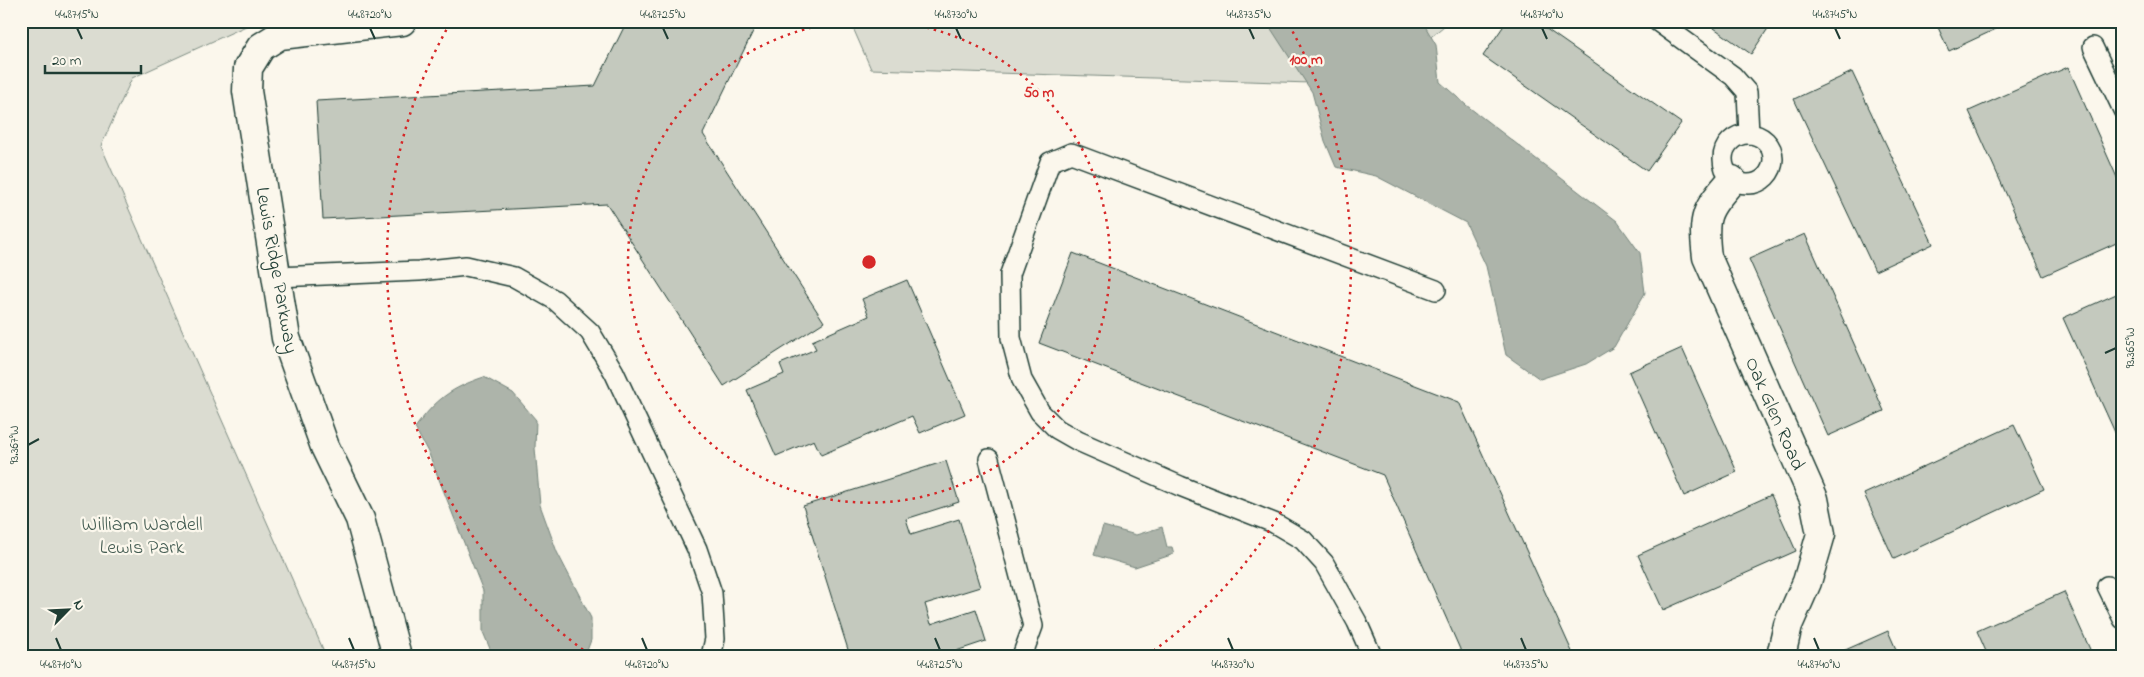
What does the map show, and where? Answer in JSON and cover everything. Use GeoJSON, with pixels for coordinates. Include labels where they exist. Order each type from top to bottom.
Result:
{"type":"FeatureCollection","features":[{"type":"Feature","properties":{"kind":"street","name":"Lewis Ridge Parkway"},"geometry":{"type":"LineString","coordinates":[[397,656],[360,518],[325,448],[286,338],[247,91],[248,68],[261,47],[280,35],[402,21]]}},
{"type":"Feature","properties":{"kind":"street","name":"Oak Glen Road"},"geometry":{"type":"LineString","coordinates":[[1732,180],[1711,204],[1703,228],[1707,257],[1814,499],[1821,534],[1807,582],[1788,625],[1781,656]]}},
{"type":"Feature","properties":{"kind":"lane"},"geometry":{"type":"LineString","coordinates":[[1656,21],[1733,76],[1747,92],[1749,134]]}},
{"type":"Feature","properties":{"kind":"lane"},"geometry":{"type":"LineString","coordinates":[[2093,48],[2123,110]]}},
{"type":"Feature","properties":{"kind":"lane"},"geometry":{"type":"LineString","coordinates":[[1749,134],[1755,134],[1770,144],[1774,162],[1766,178],[1749,185],[1732,180],[1722,165],[1724,147],[1737,135],[1749,134]]}},
{"type":"Feature","properties":{"kind":"lane"},"geometry":{"type":"LineString","coordinates":[[1372,656],[1357,622],[1324,563],[1303,540],[1274,524],[1180,486],[1078,441],[1057,429],[1040,412],[1022,380],[1011,338],[1010,274],[1050,162],[1071,152],[1436,290]]}},
{"type":"Feature","properties":{"kind":"lane"},"geometry":{"type":"LineString","coordinates":[[277,277],[420,271],[466,266],[514,277],[555,300],[590,332],[614,372],[697,548],[712,593],[715,639],[711,656]]}},
{"type":"Feature","properties":{"kind":"lane"},"geometry":{"type":"LineString","coordinates":[[989,459],[1033,626],[1022,656]]}},
{"type":"Feature","properties":{"kind":"lane"},"geometry":{"type":"LineString","coordinates":[[2107,586],[2123,619]]}},
{"type":"Feature","properties":{"kind":"green space","name":"William Wardell Lewis Park"},"geometry":{"type":"Polygon","coordinates":[[[30,21],[257,21],[132,78],[101,146],[326,656],[21,656],[21,46],[30,21]]]}},
{"type":"Feature","properties":{"kind":"green space"},"geometry":{"type":"Polygon","coordinates":[[[850,21],[1450,21],[1373,85],[871,69],[850,21]]]}},
{"type":"Feature","properties":{"kind":"shaded area"},"geometry":{"type":"Polygon","coordinates":[[[1266,21],[1422,21],[1436,45],[1440,82],[1466,105],[1617,221],[1640,253],[1645,293],[1614,347],[1586,364],[1540,379],[1506,355],[1486,266],[1466,223],[1376,176],[1336,167],[1325,141],[1312,92],[1266,21]]]}},
{"type":"Feature","properties":{"kind":"shaded area"},"geometry":{"type":"Polygon","coordinates":[[[484,377],[513,393],[536,420],[535,448],[540,505],[557,552],[591,618],[591,640],[585,656],[493,656],[483,632],[483,591],[429,454],[415,428],[437,402],[453,390],[484,377]]]}},
{"type":"Feature","properties":{"kind":"shaded area"},"geometry":{"type":"Polygon","coordinates":[[[1103,526],[1136,535],[1162,527],[1167,547],[1172,547],[1174,554],[1135,567],[1094,555],[1103,526]]]}},
{"type":"Feature","properties":{"kind":"building"},"geometry":{"type":"Polygon","coordinates":[[[627,21],[758,21],[703,134],[824,322],[724,386],[607,204],[323,219],[316,101],[595,86],[627,21]]]}},
{"type":"Feature","properties":{"kind":"building"},"geometry":{"type":"Polygon","coordinates":[[[1507,21],[1535,21],[1681,123],[1647,171],[1483,56],[1507,21]]]}},
{"type":"Feature","properties":{"kind":"building"},"geometry":{"type":"Polygon","coordinates":[[[1704,21],[1773,21],[1751,54],[1704,21]]]}},
{"type":"Feature","properties":{"kind":"building"},"geometry":{"type":"Polygon","coordinates":[[[1935,21],[2013,21],[1949,51],[1935,21]]]}},
{"type":"Feature","properties":{"kind":"building"},"geometry":{"type":"Polygon","coordinates":[[[2068,67],[2123,191],[2123,198],[2115,201],[2123,219],[2123,240],[2043,276],[1969,111],[2068,67]]]}},
{"type":"Feature","properties":{"kind":"building"},"geometry":{"type":"Polygon","coordinates":[[[1852,72],[1933,244],[1875,271],[1794,99],[1852,72]]]}},
{"type":"Feature","properties":{"kind":"building"},"geometry":{"type":"Polygon","coordinates":[[[1805,234],[1884,411],[1828,436],[1749,259],[1805,234]]]}},
{"type":"Feature","properties":{"kind":"building"},"geometry":{"type":"Polygon","coordinates":[[[1073,253],[1459,402],[1574,656],[1463,656],[1383,475],[1039,343],[1073,253]]]}},
{"type":"Feature","properties":{"kind":"building"},"geometry":{"type":"Polygon","coordinates":[[[907,280],[965,414],[920,433],[912,416],[821,455],[814,440],[776,456],[747,390],[784,374],[780,364],[816,349],[812,341],[869,316],[862,299],[907,280]]]}},
{"type":"Feature","properties":{"kind":"building"},"geometry":{"type":"Polygon","coordinates":[[[2123,291],[2123,450],[2063,318],[2123,291]]]}},
{"type":"Feature","properties":{"kind":"building"},"geometry":{"type":"Polygon","coordinates":[[[1682,348],[1737,472],[1684,496],[1629,372],[1682,348]]]}},
{"type":"Feature","properties":{"kind":"building"},"geometry":{"type":"Polygon","coordinates":[[[2014,425],[2044,489],[1894,559],[1864,494],[2014,425]]]}},
{"type":"Feature","properties":{"kind":"building"},"geometry":{"type":"Polygon","coordinates":[[[946,461],[959,502],[906,519],[911,534],[959,519],[980,587],[925,604],[931,624],[976,609],[986,641],[941,656],[850,656],[803,506],[946,461]]]}},
{"type":"Feature","properties":{"kind":"building"},"geometry":{"type":"Polygon","coordinates":[[[1771,495],[1796,551],[1663,610],[1638,555],[1771,495]]]}},
{"type":"Feature","properties":{"kind":"building"},"geometry":{"type":"Polygon","coordinates":[[[2064,592],[2093,656],[1988,656],[1977,631],[2064,592]]]}},
{"type":"Feature","properties":{"kind":"building"},"geometry":{"type":"Polygon","coordinates":[[[1888,631],[1899,656],[1834,655],[1888,631]]]}}]}
